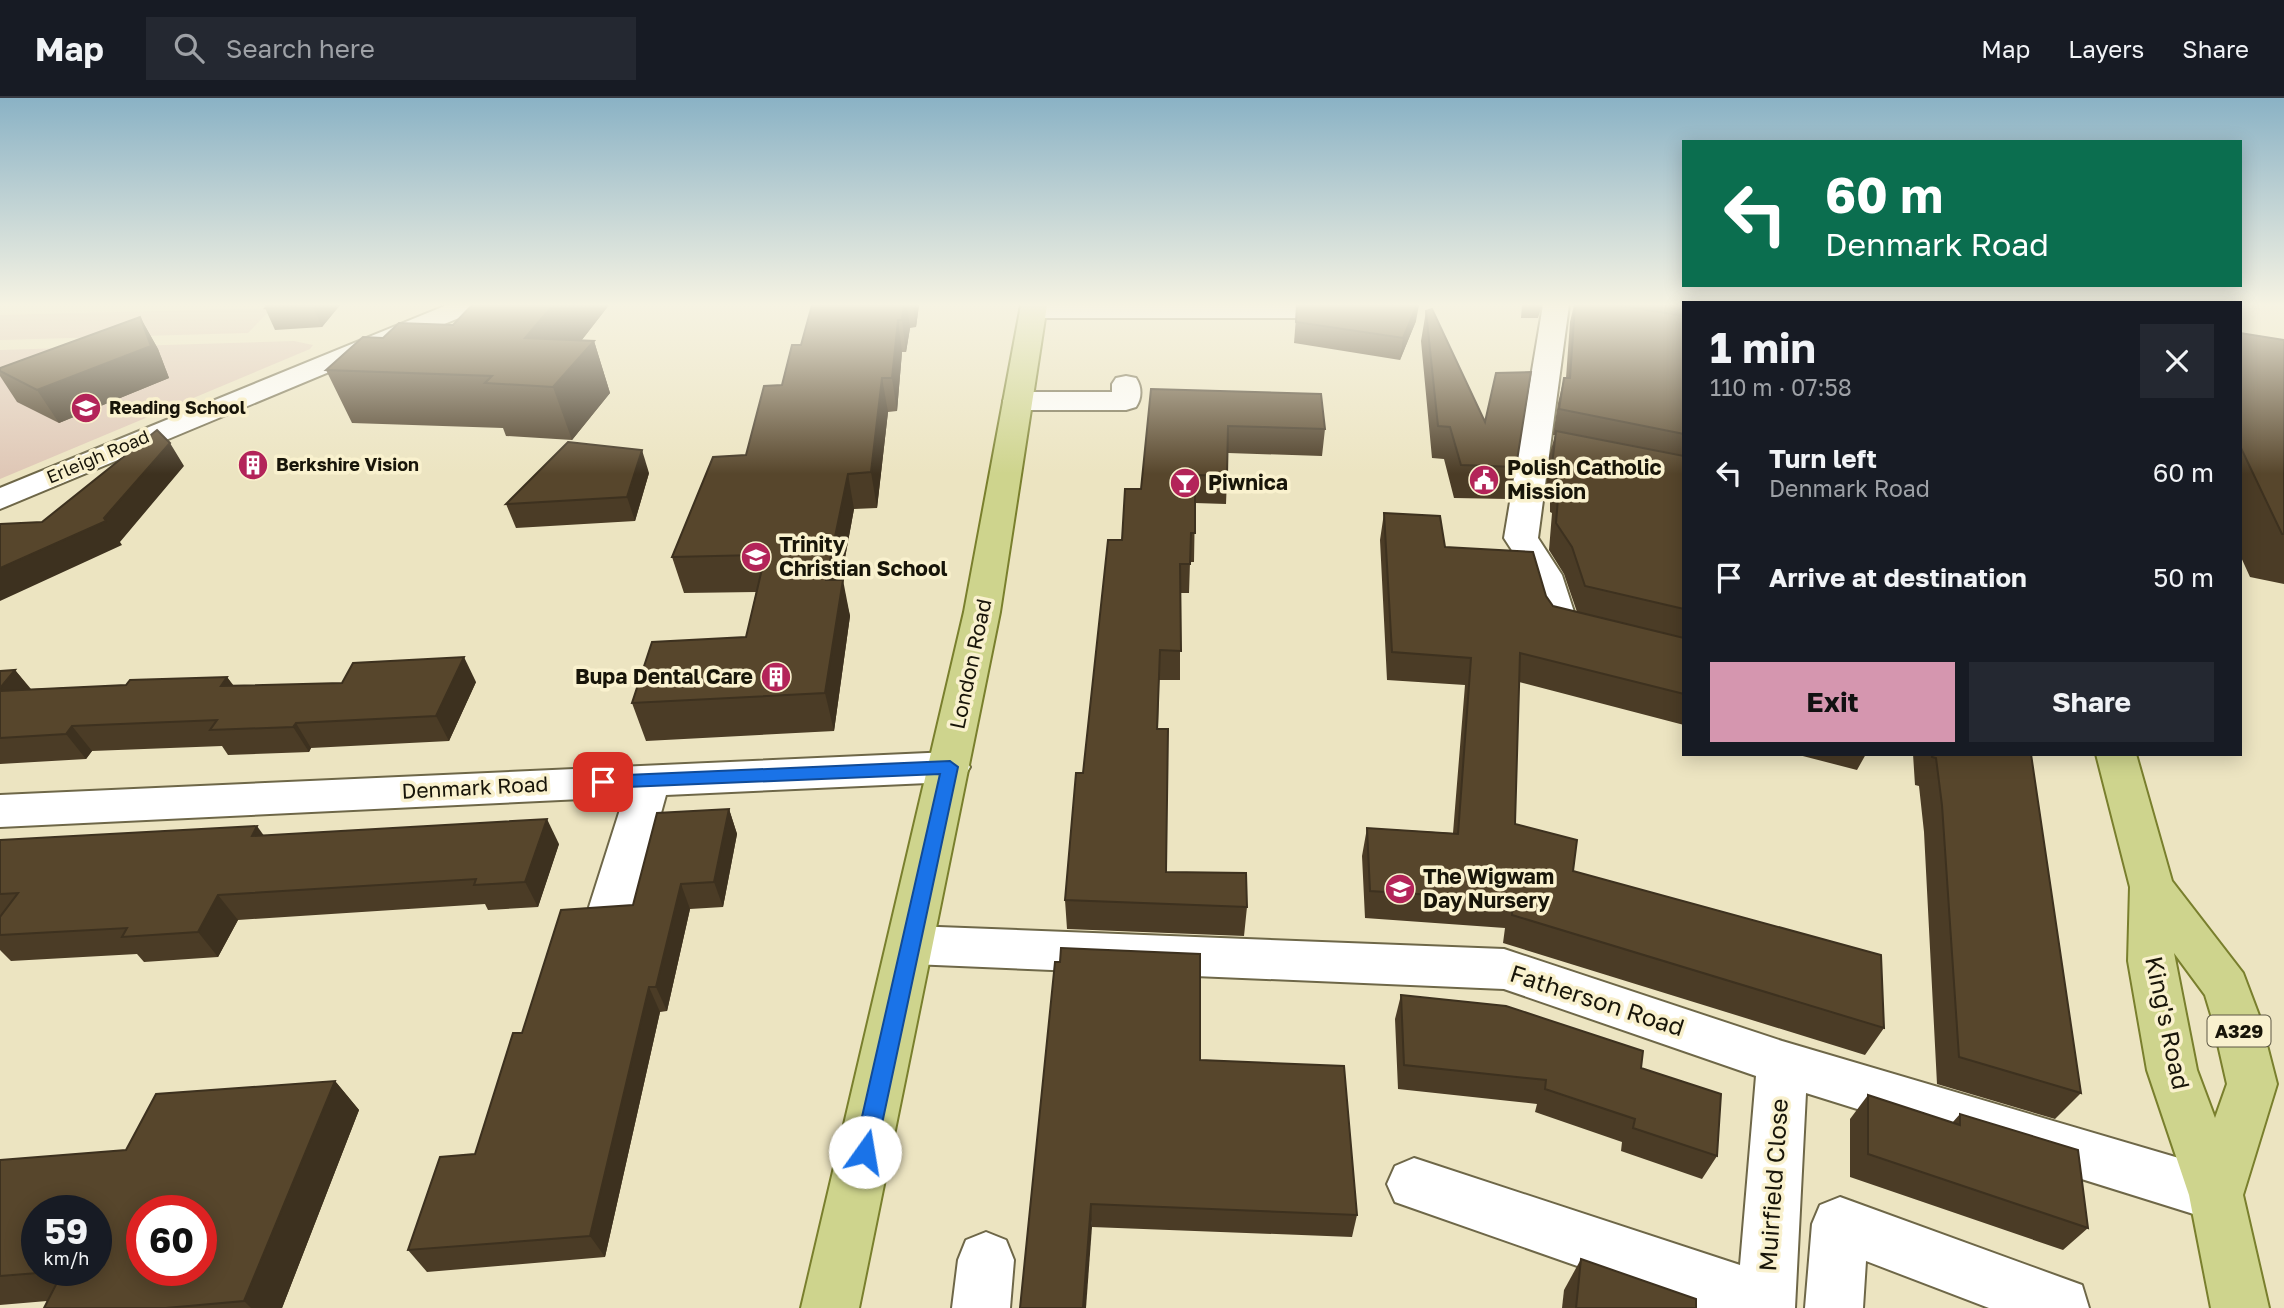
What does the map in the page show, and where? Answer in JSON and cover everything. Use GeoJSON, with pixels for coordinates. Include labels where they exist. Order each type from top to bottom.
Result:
{"type":"FeatureCollection","features":[{"type":"Feature","properties":{"kind":"main road","name":"London Road"},"geometry":{"type":"LineString","coordinates":[[830,1308],[912,944],[982,612],[1024,361]]}},
{"type":"Feature","properties":{"kind":"main road","name":"King's Road"},"geometry":{"type":"LineString","coordinates":[[2111,756],[2152,887],[2151,961],[2172,1070],[2217,1195],[2240,1308]]}},
{"type":"Feature","properties":{"kind":"main road","name":"King's Road"},"geometry":{"type":"LineString","coordinates":[[2152,887],[2226,987],[2252,1084],[2217,1195]]}},
{"type":"Feature","properties":{"kind":"street","name":"Erleigh Road"},"geometry":{"type":"LineString","coordinates":[[0,499],[332,361]]}},
{"type":"Feature","properties":{"kind":"street"},"geometry":{"type":"LineString","coordinates":[[1558,361],[1549,446],[1521,525],[1521,538],[1545,575],[1559,623],[1682,654]]}},
{"type":"Feature","properties":{"kind":"street"},"geometry":{"type":"LineString","coordinates":[[1017,401],[1126,401],[1126,384]]}},
{"type":"Feature","properties":{"kind":"street","name":"Denmark Road"},"geometry":{"type":"LineString","coordinates":[[0,811],[950,767]]}},
{"type":"Feature","properties":{"kind":"street"},"geometry":{"type":"LineString","coordinates":[[612,907],[650,780]]}},
{"type":"Feature","properties":{"kind":"street","name":"Fatherson Road"},"geometry":{"type":"LineString","coordinates":[[912,944],[1504,969],[1782,1063],[2217,1195]]}},
{"type":"Feature","properties":{"kind":"street","name":"Muirfield Close"},"geometry":{"type":"LineString","coordinates":[[1766,1305],[1782,1063]]}},
{"type":"Feature","properties":{"kind":"street"},"geometry":{"type":"LineString","coordinates":[[1414,1184],[1766,1305]]}},
{"type":"Feature","properties":{"kind":"street"},"geometry":{"type":"LineString","coordinates":[[1834,1308],[1840,1224],[2061,1306]]}},
{"type":"Feature","properties":{"kind":"shaded area"},"geometry":{"type":"Polygon","coordinates":[[[0,361],[280,361],[0,479],[0,361]]]}},
{"type":"Feature","properties":{"kind":"building"},"geometry":{"type":"Polygon","coordinates":[[[18,361],[111,361],[37,390],[0,371],[0,368],[18,361]]]}},
{"type":"Feature","properties":{"kind":"building"},"geometry":{"type":"Polygon","coordinates":[[[336,361],[576,361],[553,387],[485,383],[492,376],[326,370],[336,361]]]}},
{"type":"Feature","properties":{"kind":"building"},"geometry":{"type":"Polygon","coordinates":[[[788,361],[894,361],[892,378],[882,378],[871,472],[848,474],[826,580],[843,580],[825,693],[632,703],[652,642],[746,637],[762,569],[755,569],[757,555],[672,557],[713,457],[746,455],[764,386],[782,385],[788,361]]]}},
{"type":"Feature","properties":{"kind":"building"},"geometry":{"type":"Polygon","coordinates":[[[1431,361],[1457,361],[1485,422],[1496,373],[1531,372],[1516,467],[1461,465],[1450,427],[1438,426],[1431,361]]]}},
{"type":"Feature","properties":{"kind":"building"},"geometry":{"type":"Polygon","coordinates":[[[1571,361],[1682,361],[1682,434],[1559,409],[1564,378],[1570,378],[1571,361]]]}},
{"type":"Feature","properties":{"kind":"building"},"geometry":{"type":"Polygon","coordinates":[[[2242,361],[2284,361],[2282,534],[2242,450],[2242,361]]]}},
{"type":"Feature","properties":{"kind":"building"},"geometry":{"type":"Polygon","coordinates":[[[1151,389],[1321,394],[1325,429],[1228,426],[1227,476],[1195,475],[1195,533],[1191,533],[1190,564],[1180,564],[1181,651],[1160,650],[1157,729],[1168,729],[1166,872],[1246,873],[1247,907],[1065,900],[1076,773],[1083,773],[1108,540],[1122,540],[1125,489],[1141,489],[1151,389]]]}},
{"type":"Feature","properties":{"kind":"building"},"geometry":{"type":"Polygon","coordinates":[[[157,430],[170,443],[104,518],[106,521],[0,568],[0,524],[42,522],[157,430]]]}},
{"type":"Feature","properties":{"kind":"building"},"geometry":{"type":"Polygon","coordinates":[[[1556,431],[1682,456],[1682,609],[1585,586],[1572,547],[1556,523],[1559,486],[1557,474],[1551,474],[1556,431]]]}},
{"type":"Feature","properties":{"kind":"building"},"geometry":{"type":"Polygon","coordinates":[[[568,442],[642,450],[627,497],[506,504],[568,442]]]}},
{"type":"Feature","properties":{"kind":"building"},"geometry":{"type":"Polygon","coordinates":[[[1384,513],[1440,516],[1445,547],[1533,552],[1546,596],[1553,606],[1682,638],[1682,694],[1520,653],[1515,824],[1577,840],[1573,871],[1881,955],[1884,1028],[1512,915],[1513,900],[1370,891],[1367,828],[1458,834],[1471,658],[1392,652],[1384,513]]]}},
{"type":"Feature","properties":{"kind":"building"},"geometry":{"type":"Polygon","coordinates":[[[464,657],[436,716],[296,723],[293,727],[210,730],[217,720],[72,726],[66,734],[0,738],[0,691],[126,685],[130,680],[227,677],[221,686],[342,683],[353,663],[464,657]]]}},
{"type":"Feature","properties":{"kind":"building"},"geometry":{"type":"Polygon","coordinates":[[[15,670],[0,688],[0,671],[15,670]]]}},
{"type":"Feature","properties":{"kind":"building"},"geometry":{"type":"Polygon","coordinates":[[[2031,756],[2081,1093],[1959,1057],[1942,805],[1936,758],[1932,757],[2031,756]]]}},
{"type":"Feature","properties":{"kind":"building"},"geometry":{"type":"Polygon","coordinates":[[[729,809],[714,882],[681,884],[656,987],[649,987],[590,1236],[408,1250],[440,1157],[475,1154],[513,1033],[522,1033],[561,910],[633,905],[657,813],[729,809]]]}},
{"type":"Feature","properties":{"kind":"building"},"geometry":{"type":"Polygon","coordinates":[[[547,819],[525,882],[474,885],[476,879],[218,895],[198,932],[122,937],[127,928],[0,935],[0,917],[18,893],[0,894],[0,840],[257,826],[252,836],[547,819]]]}},
{"type":"Feature","properties":{"kind":"building"},"geometry":{"type":"Polygon","coordinates":[[[1061,948],[1200,954],[1200,1060],[1344,1066],[1357,1215],[1091,1204],[1083,1308],[1020,1308],[1055,962],[1060,962],[1061,948]]]}},
{"type":"Feature","properties":{"kind":"building"},"geometry":{"type":"Polygon","coordinates":[[[1401,995],[1506,1006],[1643,1051],[1641,1068],[1721,1094],[1717,1156],[1633,1128],[1635,1119],[1545,1089],[1546,1080],[1404,1065],[1401,995]]]}},
{"type":"Feature","properties":{"kind":"building"},"geometry":{"type":"Polygon","coordinates":[[[335,1081],[244,1301],[166,1308],[44,1308],[55,1286],[112,1286],[112,1195],[21,1195],[21,1274],[0,1276],[0,1160],[126,1150],[156,1094],[335,1081]]]}},
{"type":"Feature","properties":{"kind":"building"},"geometry":{"type":"Polygon","coordinates":[[[1868,1095],[1960,1125],[1960,1114],[2078,1150],[2088,1228],[1868,1154],[1868,1095]]]}},
{"type":"Feature","properties":{"kind":"building"},"geometry":{"type":"Polygon","coordinates":[[[1581,1259],[1696,1299],[1696,1308],[1576,1308],[1581,1259]]]}},
{"type":"Feature","properties":{"kind":"place","name":"Reading School"},"geometry":{"type":"Point","coordinates":[86,408]}},
{"type":"Feature","properties":{"kind":"place","name":"Berkshire Vision"},"geometry":{"type":"Point","coordinates":[253,465]}},
{"type":"Feature","properties":{"kind":"place","name":"Polish Catholic Mission"},"geometry":{"type":"Point","coordinates":[1484,480]}},
{"type":"Feature","properties":{"kind":"place","name":"Piwnica"},"geometry":{"type":"Point","coordinates":[1185,483]}},
{"type":"Feature","properties":{"kind":"place","name":"Trinity Christian School"},"geometry":{"type":"Point","coordinates":[756,557]}},
{"type":"Feature","properties":{"kind":"place","name":"Bupa Dental Care"},"geometry":{"type":"Point","coordinates":[776,677]}},
{"type":"Feature","properties":{"kind":"place","name":"The Wigwam Day Nursery"},"geometry":{"type":"Point","coordinates":[1400,889]}},
{"type":"Feature","properties":{"kind":"route"},"geometry":{"type":"LineString","coordinates":[[603,782],[950,767],[865,1152]]}}]}
